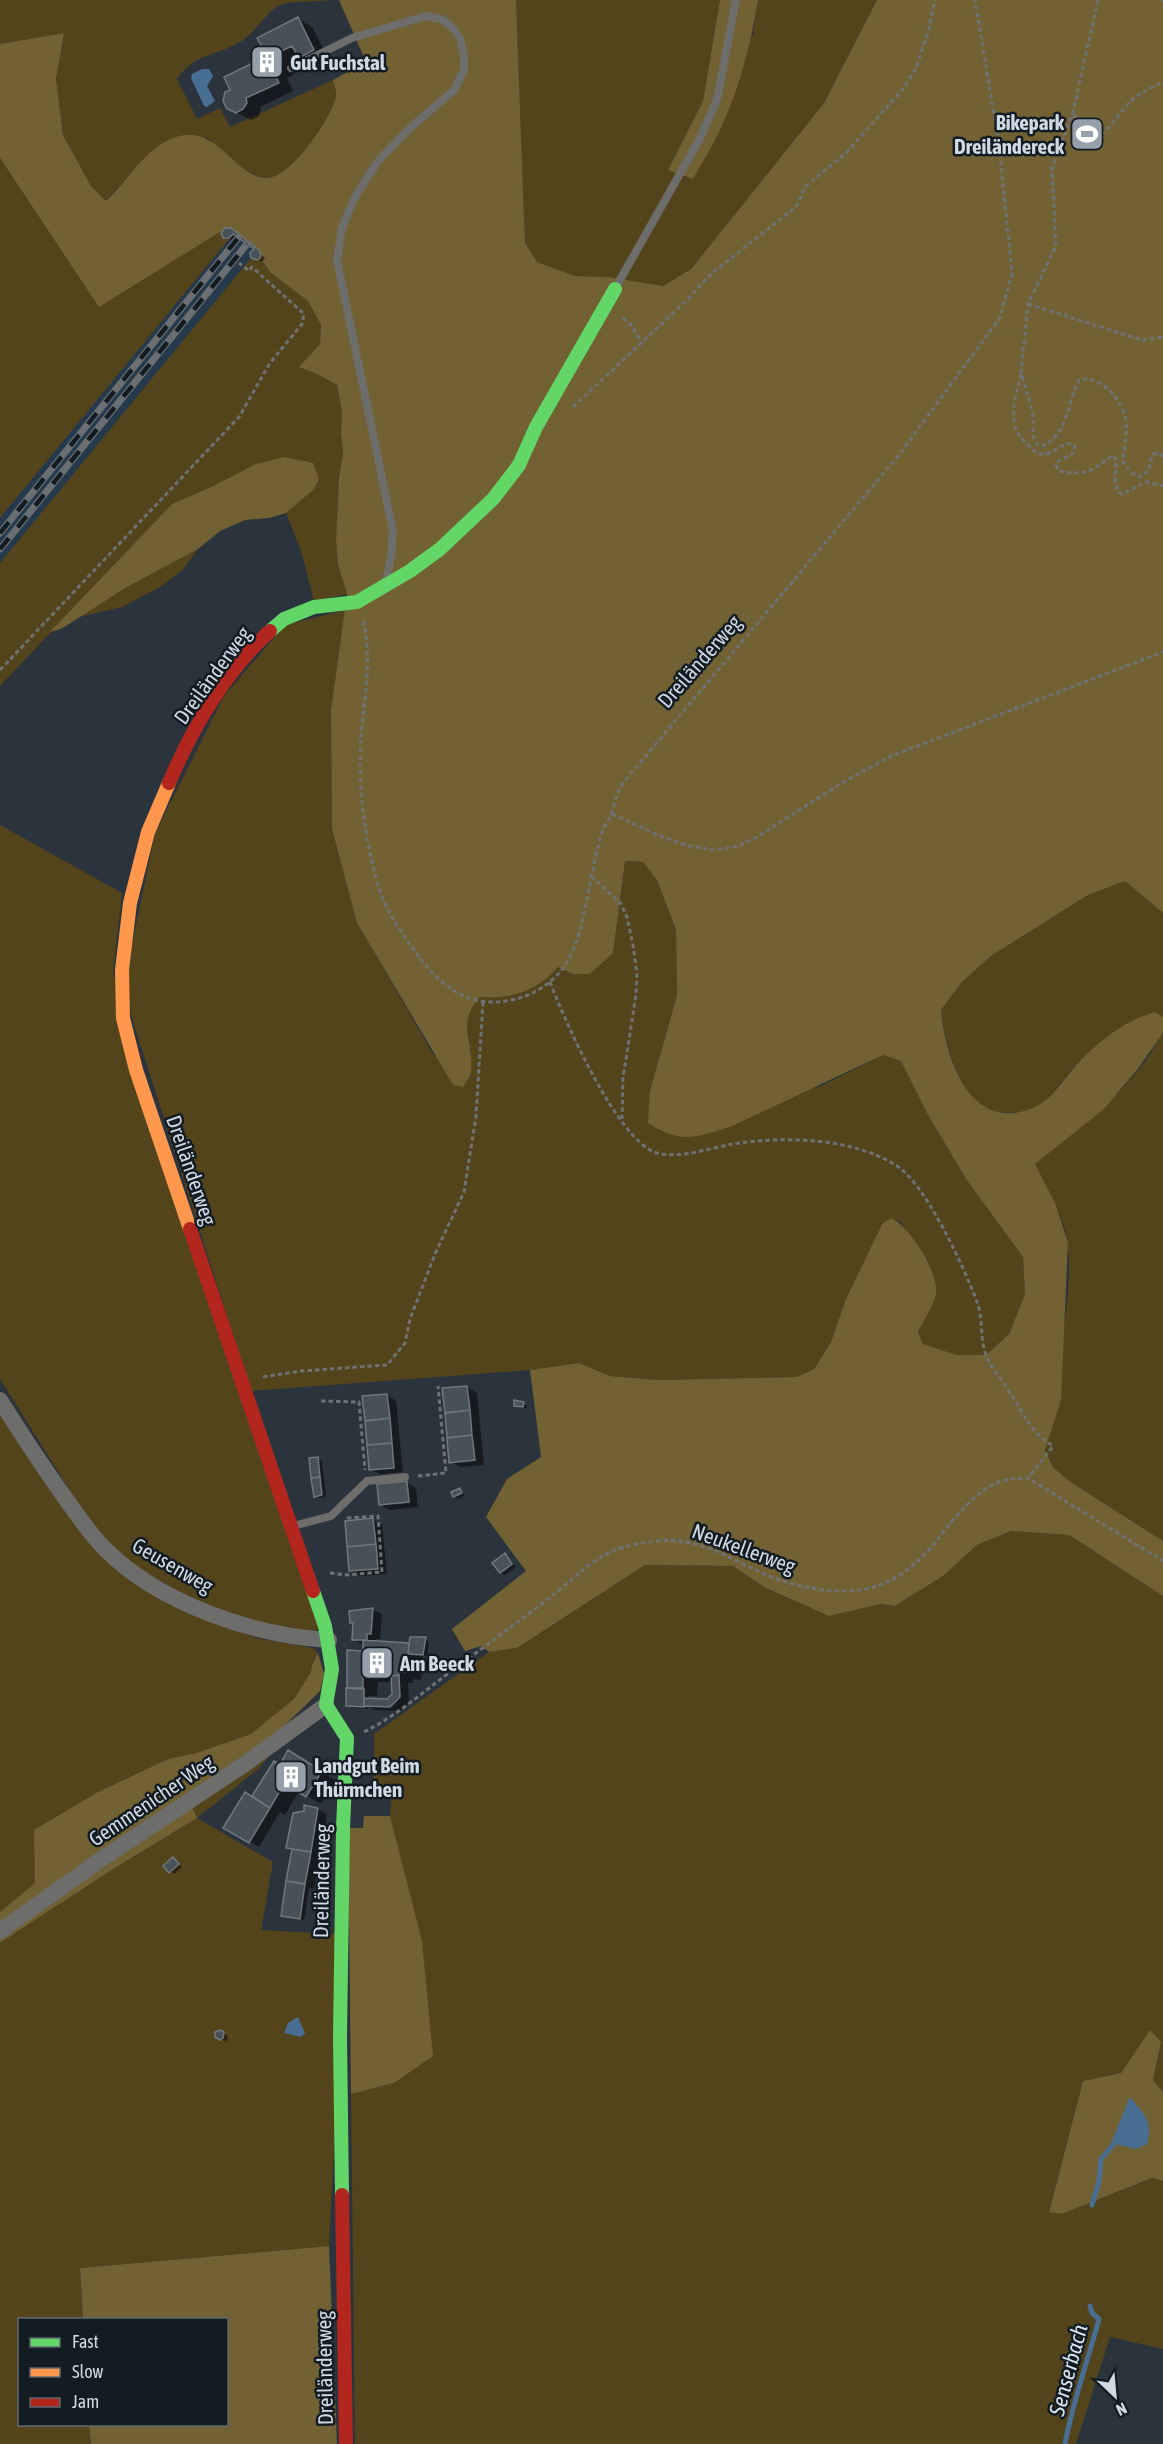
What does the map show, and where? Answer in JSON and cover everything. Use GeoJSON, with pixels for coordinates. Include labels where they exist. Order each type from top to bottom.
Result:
{"type":"FeatureCollection","features":[{"type":"Feature","properties":{"kind":"street"},"geometry":{"type":"LineString","coordinates":[[357,602],[410,571],[440,549],[493,499],[519,465],[536,427],[615,289]]}},
{"type":"Feature","properties":{"kind":"street","name":"Dreiländerweg"},"geometry":{"type":"LineString","coordinates":[[326,1705],[332,1669],[328,1640],[136,1071],[123,1018],[122,970],[130,903],[148,832],[182,752],[219,692],[254,646],[284,619],[314,607],[357,602]]}},
{"type":"Feature","properties":{"kind":"street","name":"Geusenweg"},"geometry":{"type":"LineString","coordinates":[[0,1400],[33,1452],[88,1530],[106,1550],[134,1573],[197,1608],[240,1624],[303,1639],[328,1640]]}},
{"type":"Feature","properties":{"kind":"street"},"geometry":{"type":"LineString","coordinates":[[326,1705],[347,1738]]}},
{"type":"Feature","properties":{"kind":"street","name":"Gemmenicher Weg"},"geometry":{"type":"LineString","coordinates":[[0,1931],[103,1858],[245,1764],[326,1705]]}},
{"type":"Feature","properties":{"kind":"street","name":"Dreiländerweg"},"geometry":{"type":"LineString","coordinates":[[346,2444],[340,2037],[343,1828],[347,1738]]}},
{"type":"Feature","properties":{"kind":"lane"},"geometry":{"type":"LineString","coordinates":[[615,289],[699,140],[717,100],[736,0]]}},
{"type":"Feature","properties":{"kind":"lane"},"geometry":{"type":"LineString","coordinates":[[291,69],[352,38],[426,16],[441,19],[452,27],[459,38],[464,55],[464,70],[454,90],[410,128],[378,161],[356,197],[342,228],[338,260],[393,531],[392,557],[384,586]]}},
{"type":"Feature","properties":{"kind":"lane"},"geometry":{"type":"LineString","coordinates":[[291,1526],[331,1516],[367,1481],[405,1477]]}},
{"type":"Feature","properties":{"kind":"path"},"geometry":{"type":"LineString","coordinates":[[565,414],[642,343],[711,274],[796,207],[806,186],[846,153],[903,89],[915,70],[928,33],[935,0]]}},
{"type":"Feature","properties":{"kind":"path","name":"Dreiländerweg"},"geometry":{"type":"LineString","coordinates":[[357,602],[367,635],[360,763],[364,809],[375,876],[393,919],[422,962],[438,980],[466,997],[483,1002],[501,1003],[520,999],[550,982],[564,966],[576,940],[602,832],[612,814],[613,800],[642,759],[821,551],[892,464],[981,347],[1000,318],[1012,273],[999,144],[975,0]]}},
{"type":"Feature","properties":{"kind":"path"},"geometry":{"type":"LineString","coordinates":[[1098,0],[1073,112],[1052,169],[1056,246],[1028,304],[1021,372],[1013,411],[1015,429],[1018,436],[1035,452],[1048,453],[1066,443],[1074,444],[1072,454],[1057,462],[1059,471],[1082,473],[1100,467],[1110,456],[1114,456],[1115,488],[1122,494],[1146,482],[1163,486]]}},
{"type":"Feature","properties":{"kind":"path"},"geometry":{"type":"LineString","coordinates":[[1073,112],[1077,128],[1086,140],[1093,139],[1104,133],[1133,99],[1163,82]]}},
{"type":"Feature","properties":{"kind":"path"},"geometry":{"type":"LineString","coordinates":[[0,670],[239,417],[270,363],[302,324],[304,314],[252,267],[249,271],[239,263]]}},
{"type":"Feature","properties":{"kind":"path"},"geometry":{"type":"LineString","coordinates":[[1028,304],[1142,340],[1163,337]]}},
{"type":"Feature","properties":{"kind":"path"},"geometry":{"type":"LineString","coordinates":[[604,309],[620,316],[631,325],[642,343]]}},
{"type":"Feature","properties":{"kind":"path"},"geometry":{"type":"LineString","coordinates":[[1021,372],[1033,414],[1033,436],[1037,444],[1042,446],[1057,436],[1065,420],[1074,390],[1079,380],[1086,378],[1096,380],[1112,395],[1125,414],[1126,437],[1122,460],[1131,473],[1140,477],[1148,471],[1153,454],[1159,453],[1163,456]]}},
{"type":"Feature","properties":{"kind":"path"},"geometry":{"type":"LineString","coordinates":[[612,814],[660,836],[689,846],[714,850],[738,846],[757,837],[840,784],[889,757],[1163,652]]}},
{"type":"Feature","properties":{"kind":"path"},"geometry":{"type":"LineString","coordinates":[[591,876],[621,904],[627,917],[637,975],[623,1078],[622,1120]]}},
{"type":"Feature","properties":{"kind":"path"},"geometry":{"type":"LineString","coordinates":[[550,982],[580,1052],[622,1120],[642,1145],[657,1153],[686,1154],[762,1140],[800,1140],[836,1144],[876,1155],[901,1169],[912,1180],[930,1207],[978,1304],[984,1350],[994,1371],[1007,1388],[1028,1425],[1041,1439],[1053,1446],[1028,1478],[1163,1561]]}},
{"type":"Feature","properties":{"kind":"path"},"geometry":{"type":"LineString","coordinates":[[240,1381],[300,1371],[387,1365],[405,1343],[410,1319],[435,1254],[464,1192],[476,1116],[483,1002]]}},
{"type":"Feature","properties":{"kind":"path"},"geometry":{"type":"LineString","coordinates":[[405,1477],[446,1473],[438,1386]]}},
{"type":"Feature","properties":{"kind":"path"},"geometry":{"type":"LineString","coordinates":[[321,1401],[359,1402],[367,1481]]}},
{"type":"Feature","properties":{"kind":"path","name":"Neukellerweg"},"geometry":{"type":"LineString","coordinates":[[347,1738],[375,1727],[401,1709],[550,1598],[590,1563],[614,1549],[628,1545],[675,1540],[702,1544],[781,1580],[803,1586],[828,1590],[874,1587],[899,1576],[915,1564],[932,1548],[973,1499],[987,1488],[1004,1480],[1028,1478]]}},
{"type":"Feature","properties":{"kind":"path"},"geometry":{"type":"LineString","coordinates":[[308,1578],[325,1573],[346,1575],[382,1572],[378,1516],[338,1519],[331,1516]]}},
{"type":"Feature","properties":{"kind":"shaded area"},"geometry":{"type":"Polygon","coordinates":[[[0,0],[336,0],[280,5],[243,40],[192,63],[177,79],[197,119],[220,108],[230,127],[333,80],[336,98],[309,145],[278,175],[269,178],[253,174],[236,163],[207,138],[129,175],[106,201],[91,186],[63,135],[56,79],[64,33],[0,44],[0,0]]]}},
{"type":"Feature","properties":{"kind":"shaded area"},"geometry":{"type":"Polygon","coordinates":[[[339,0],[516,0],[525,243],[537,262],[575,276],[609,277],[663,286],[691,269],[824,103],[877,0],[1163,0],[1163,913],[1125,881],[1088,895],[991,956],[961,983],[941,1010],[948,1048],[964,1085],[976,1100],[991,1110],[1009,1113],[1030,1109],[1045,1101],[1087,1054],[1124,1026],[1155,1012],[1163,1017],[1161,1036],[1137,1070],[1104,1109],[1035,1164],[1056,1205],[1068,1243],[1061,1400],[1045,1450],[1053,1467],[1069,1481],[1163,1541],[1163,1596],[1069,1535],[1011,1531],[977,1545],[943,1576],[895,1606],[881,1604],[829,1616],[766,1588],[733,1566],[645,1565],[517,1648],[489,1652],[481,1646],[465,1651],[452,1629],[526,1571],[486,1517],[507,1479],[541,1457],[530,1370],[579,1363],[610,1376],[658,1380],[797,1377],[814,1369],[831,1342],[846,1299],[882,1224],[891,1218],[898,1222],[914,1240],[928,1262],[936,1284],[933,1302],[918,1332],[923,1344],[957,1355],[986,1355],[1009,1334],[1025,1294],[1023,1257],[966,1179],[928,1115],[901,1061],[883,1055],[732,1126],[708,1134],[680,1136],[660,1130],[648,1123],[650,1091],[677,995],[676,930],[657,880],[643,862],[625,861],[613,953],[590,974],[573,974],[558,967],[533,988],[523,992],[503,997],[480,997],[473,1006],[467,1024],[471,1070],[463,1087],[453,1085],[357,923],[332,829],[331,710],[347,594],[338,565],[336,539],[339,478],[343,453],[342,412],[337,385],[299,367],[320,344],[321,325],[308,301],[271,273],[260,258],[259,250],[233,234],[228,227],[99,307],[0,158],[0,44],[64,33],[56,79],[63,135],[91,186],[106,201],[151,152],[173,138],[185,135],[209,140],[256,176],[267,178],[276,175],[298,158],[326,119],[336,97],[333,80],[366,62],[339,0]]]}},
{"type":"Feature","properties":{"kind":"shaded area"},"geometry":{"type":"Polygon","coordinates":[[[516,0],[720,0],[703,101],[668,170],[753,34],[758,0],[877,0],[824,103],[691,269],[663,286],[609,277],[575,276],[537,262],[525,243],[516,0]]]}},
{"type":"Feature","properties":{"kind":"shaded area"},"geometry":{"type":"Polygon","coordinates":[[[720,0],[758,0],[739,83],[717,136],[693,179],[668,170],[703,101],[720,0]]]}},
{"type":"Feature","properties":{"kind":"shaded area"},"geometry":{"type":"Polygon","coordinates":[[[0,158],[99,306],[222,230],[223,238],[231,237],[0,518],[0,158]]]}},
{"type":"Feature","properties":{"kind":"shaded area"},"geometry":{"type":"Polygon","coordinates":[[[233,234],[254,249],[250,253],[251,258],[0,563],[0,518],[233,234]]]}},
{"type":"Feature","properties":{"kind":"shaded area"},"geometry":{"type":"Polygon","coordinates":[[[251,258],[257,260],[260,258],[271,273],[308,301],[321,325],[320,344],[300,367],[337,385],[342,412],[343,453],[339,478],[336,539],[338,565],[347,594],[314,601],[302,554],[286,513],[314,488],[319,479],[213,486],[172,504],[0,686],[0,563],[251,258]]]}},
{"type":"Feature","properties":{"kind":"shaded area"},"geometry":{"type":"Polygon","coordinates":[[[284,457],[313,463],[319,479],[314,489],[286,513],[269,518],[245,520],[220,531],[198,549],[127,587],[61,629],[50,632],[172,504],[256,464],[284,457]]]}},
{"type":"Feature","properties":{"kind":"shaded area"},"geometry":{"type":"Polygon","coordinates":[[[198,549],[182,571],[160,587],[122,607],[79,617],[127,587],[198,549]]]}},
{"type":"Feature","properties":{"kind":"shaded area"},"geometry":{"type":"Polygon","coordinates":[[[345,610],[331,710],[332,829],[357,923],[433,1054],[471,1072],[467,1017],[470,1007],[479,997],[522,989],[543,979],[558,967],[573,974],[590,974],[613,952],[625,861],[643,862],[657,880],[676,930],[677,995],[650,1091],[819,1087],[883,1055],[901,1061],[928,1115],[966,1179],[1023,1257],[1025,1294],[1009,1334],[986,1355],[957,1355],[923,1344],[918,1332],[936,1292],[928,1262],[900,1221],[882,1224],[846,1299],[831,1342],[814,1369],[797,1377],[658,1380],[610,1376],[579,1363],[530,1370],[251,1391],[131,1015],[127,970],[155,833],[224,696],[285,625],[345,610]]]}},
{"type":"Feature","properties":{"kind":"shaded area"},"geometry":{"type":"Polygon","coordinates":[[[0,825],[122,893],[113,973],[319,1628],[310,1633],[261,1624],[192,1599],[136,1567],[99,1537],[0,1379],[0,825]]]}},
{"type":"Feature","properties":{"kind":"shaded area"},"geometry":{"type":"Polygon","coordinates":[[[1125,881],[1163,913],[1163,1017],[1084,1058],[1038,1106],[1030,1110],[1015,1112],[989,1110],[978,1103],[961,1081],[950,1051],[941,1010],[961,983],[991,956],[1088,895],[1125,881]]]}},
{"type":"Feature","properties":{"kind":"shaded area"},"geometry":{"type":"Polygon","coordinates":[[[1163,1032],[1163,1541],[1069,1481],[1053,1467],[1045,1449],[1052,1418],[1065,1319],[1069,1259],[1063,1224],[1055,1203],[1034,1164],[1106,1105],[1138,1071],[1163,1032]]]}},
{"type":"Feature","properties":{"kind":"shaded area"},"geometry":{"type":"Polygon","coordinates":[[[0,1406],[55,1498],[188,1608],[256,1638],[313,1648],[318,1653],[311,1672],[294,1700],[251,1734],[196,1753],[168,1759],[98,1792],[35,1884],[0,1912],[0,1406]]]}},
{"type":"Feature","properties":{"kind":"shaded area"},"geometry":{"type":"Polygon","coordinates":[[[1011,1531],[1069,1535],[1163,1596],[1163,2092],[1153,2081],[1161,2042],[1121,2073],[1083,2081],[1049,2211],[1062,2214],[1153,2178],[1163,2181],[1163,2349],[1110,2337],[1076,2444],[355,2444],[351,2094],[394,2083],[405,1878],[390,1816],[392,1787],[374,1787],[374,1734],[489,1652],[517,1648],[645,1565],[733,1566],[766,1588],[829,1616],[881,1604],[895,1606],[943,1576],[977,1545],[1011,1531]]]}},
{"type":"Feature","properties":{"kind":"shaded area"},"geometry":{"type":"Polygon","coordinates":[[[318,1653],[324,1674],[320,1691],[275,1735],[186,1794],[197,1818],[110,1871],[0,1943],[0,1912],[35,1883],[34,1830],[98,1792],[168,1759],[196,1753],[251,1734],[294,1699],[311,1672],[318,1653]]]}},
{"type":"Feature","properties":{"kind":"shaded area"},"geometry":{"type":"Polygon","coordinates":[[[278,1747],[257,1770],[197,1818],[191,1806],[278,1747]]]}},
{"type":"Feature","properties":{"kind":"shaded area"},"geometry":{"type":"Polygon","coordinates":[[[364,1816],[390,1816],[422,1941],[433,2056],[394,2083],[351,2094],[348,1828],[363,1828],[364,1816]]]}},
{"type":"Feature","properties":{"kind":"shaded area"},"geometry":{"type":"Polygon","coordinates":[[[197,1818],[273,1862],[261,1930],[336,1934],[336,2109],[329,2246],[80,2268],[83,2318],[18,2318],[18,2426],[89,2426],[91,2444],[0,2444],[0,1943],[110,1871],[197,1818]]]}},
{"type":"Feature","properties":{"kind":"shaded area"},"geometry":{"type":"Polygon","coordinates":[[[1150,2030],[1161,2042],[1153,2080],[1163,2092],[1163,2181],[1152,2178],[1062,2214],[1049,2212],[1083,2081],[1121,2073],[1150,2030]]]}},
{"type":"Feature","properties":{"kind":"shaded area"},"geometry":{"type":"Polygon","coordinates":[[[329,2246],[337,2444],[91,2444],[89,2426],[228,2426],[228,2318],[83,2318],[80,2268],[329,2246]]]}},
{"type":"Feature","properties":{"kind":"water"},"geometry":{"type":"Polygon","coordinates":[[[202,69],[209,69],[213,76],[207,86],[215,101],[207,107],[204,106],[191,78],[192,74],[202,69]]]}},
{"type":"Feature","properties":{"kind":"water"},"geometry":{"type":"Polygon","coordinates":[[[298,2017],[305,2033],[301,2037],[284,2033],[288,2023],[298,2017]]]}},
{"type":"Feature","properties":{"kind":"water"},"geometry":{"type":"Polygon","coordinates":[[[1130,2097],[1144,2113],[1149,2129],[1147,2144],[1136,2149],[1111,2143],[1130,2097]]]}},
{"type":"Feature","properties":{"kind":"building","name":"Gut Fuchstal"},"geometry":{"type":"Polygon","coordinates":[[[298,17],[314,50],[299,58],[292,46],[275,54],[281,66],[273,70],[279,83],[246,98],[247,103],[243,109],[236,113],[227,109],[223,101],[225,92],[230,90],[224,77],[267,56],[257,38],[298,17]]]}},
{"type":"Feature","properties":{"kind":"building"},"geometry":{"type":"Polygon","coordinates":[[[225,228],[231,228],[259,250],[260,258],[257,260],[251,258],[250,253],[254,249],[233,234],[229,238],[223,238],[221,233],[225,228]]]}},
{"type":"Feature","properties":{"kind":"building"},"geometry":{"type":"Polygon","coordinates":[[[467,1386],[470,1410],[445,1413],[442,1388],[467,1386]]]}},
{"type":"Feature","properties":{"kind":"building"},"geometry":{"type":"Polygon","coordinates":[[[387,1394],[390,1418],[365,1421],[362,1396],[387,1394]]]}},
{"type":"Feature","properties":{"kind":"building"},"geometry":{"type":"Polygon","coordinates":[[[514,1400],[524,1402],[523,1407],[514,1406],[514,1400]]]}},
{"type":"Feature","properties":{"kind":"building"},"geometry":{"type":"Polygon","coordinates":[[[470,1410],[472,1435],[447,1438],[445,1413],[470,1410]]]}},
{"type":"Feature","properties":{"kind":"building"},"geometry":{"type":"Polygon","coordinates":[[[390,1418],[392,1443],[367,1445],[365,1421],[390,1418]]]}},
{"type":"Feature","properties":{"kind":"building"},"geometry":{"type":"Polygon","coordinates":[[[472,1435],[475,1460],[449,1463],[447,1438],[472,1435]]]}},
{"type":"Feature","properties":{"kind":"building"},"geometry":{"type":"Polygon","coordinates":[[[392,1443],[394,1468],[369,1470],[367,1445],[392,1443]]]}},
{"type":"Feature","properties":{"kind":"building"},"geometry":{"type":"Polygon","coordinates":[[[318,1457],[320,1477],[311,1478],[309,1458],[318,1457]]]}},
{"type":"Feature","properties":{"kind":"building"},"geometry":{"type":"Polygon","coordinates":[[[320,1477],[322,1495],[314,1497],[311,1478],[320,1477]]]}},
{"type":"Feature","properties":{"kind":"building"},"geometry":{"type":"Polygon","coordinates":[[[407,1481],[409,1502],[379,1505],[377,1484],[407,1481]]]}},
{"type":"Feature","properties":{"kind":"building"},"geometry":{"type":"Polygon","coordinates":[[[460,1488],[462,1493],[453,1497],[451,1492],[460,1488]]]}},
{"type":"Feature","properties":{"kind":"building"},"geometry":{"type":"Polygon","coordinates":[[[373,1518],[376,1544],[347,1547],[345,1521],[373,1518]]]}},
{"type":"Feature","properties":{"kind":"building"},"geometry":{"type":"Polygon","coordinates":[[[376,1544],[378,1569],[349,1571],[347,1547],[376,1544]]]}},
{"type":"Feature","properties":{"kind":"building"},"geometry":{"type":"Polygon","coordinates":[[[505,1553],[512,1564],[500,1573],[492,1563],[505,1553]]]}},
{"type":"Feature","properties":{"kind":"building"},"geometry":{"type":"Polygon","coordinates":[[[373,1608],[371,1634],[367,1634],[367,1640],[352,1640],[353,1623],[350,1623],[349,1611],[373,1608]]]}},
{"type":"Feature","properties":{"kind":"building"},"geometry":{"type":"Polygon","coordinates":[[[410,1637],[426,1637],[423,1655],[408,1654],[410,1637]]]}},
{"type":"Feature","properties":{"kind":"building","name":"Am Beeck"},"geometry":{"type":"Polygon","coordinates":[[[363,1640],[409,1643],[407,1672],[399,1672],[399,1675],[391,1676],[363,1675],[363,1688],[347,1688],[347,1650],[363,1651],[363,1640]]]}},
{"type":"Feature","properties":{"kind":"building"},"geometry":{"type":"Polygon","coordinates":[[[399,1675],[400,1697],[390,1707],[364,1706],[364,1698],[387,1699],[392,1694],[391,1676],[399,1675]]]}},
{"type":"Feature","properties":{"kind":"building"},"geometry":{"type":"Polygon","coordinates":[[[346,1688],[364,1689],[364,1707],[346,1706],[346,1688]]]}},
{"type":"Feature","properties":{"kind":"building","name":"Landgut Beim Thürmchen"},"geometry":{"type":"Polygon","coordinates":[[[288,1750],[322,1771],[306,1797],[284,1784],[270,1808],[252,1796],[274,1761],[280,1764],[288,1750]]]}},
{"type":"Feature","properties":{"kind":"building"},"geometry":{"type":"Polygon","coordinates":[[[245,1792],[270,1808],[249,1843],[223,1828],[245,1792]]]}},
{"type":"Feature","properties":{"kind":"building"},"geometry":{"type":"Polygon","coordinates":[[[304,1805],[318,1808],[311,1852],[286,1848],[293,1813],[304,1811],[304,1805]]]}},
{"type":"Feature","properties":{"kind":"building"},"geometry":{"type":"Polygon","coordinates":[[[292,1849],[311,1852],[305,1884],[286,1881],[292,1849]]]}},
{"type":"Feature","properties":{"kind":"building"},"geometry":{"type":"Polygon","coordinates":[[[173,1857],[179,1864],[169,1873],[163,1866],[173,1857]]]}},
{"type":"Feature","properties":{"kind":"building"},"geometry":{"type":"Polygon","coordinates":[[[286,1881],[305,1884],[300,1919],[281,1916],[286,1881]]]}},
{"type":"Feature","properties":{"kind":"building"},"geometry":{"type":"Polygon","coordinates":[[[220,2030],[224,2032],[220,2040],[215,2037],[215,2032],[220,2030]]]}},
{"type":"Feature","properties":{"kind":"waterway","name":"Senserbach"},"geometry":{"type":"LineString","coordinates":[[1092,2205],[1099,2181],[1101,2159],[1118,2139]]}},
{"type":"Feature","properties":{"kind":"waterway","name":"Senserbach"},"geometry":{"type":"LineString","coordinates":[[1065,2444],[1076,2396],[1099,2319],[1092,2313],[1090,2306]]}},
{"type":"Feature","properties":{"kind":"railway"},"geometry":{"type":"LineString","coordinates":[[0,533],[238,238]]}},
{"type":"Feature","properties":{"kind":"railway"},"geometry":{"type":"LineString","coordinates":[[0,549],[247,244]]}},
{"type":"Feature","properties":{"kind":"traffic: fast"},"geometry":{"type":"LineString","coordinates":[[270,631],[284,619],[314,607],[357,602],[410,571],[440,549],[493,499],[519,465],[536,427],[615,289]]}},
{"type":"Feature","properties":{"kind":"traffic: fast"},"geometry":{"type":"LineString","coordinates":[[313,1591],[325,1626],[332,1669],[326,1705],[347,1738],[343,1828],[340,2037],[342,2195]]}},
{"type":"Feature","properties":{"kind":"traffic: slow"},"geometry":{"type":"LineString","coordinates":[[169,783],[148,832],[130,903],[122,970],[123,1018],[136,1070],[190,1229]]}},
{"type":"Feature","properties":{"kind":"traffic: jam"},"geometry":{"type":"LineString","coordinates":[[169,783],[199,721],[212,701],[239,664],[270,631]]}},
{"type":"Feature","properties":{"kind":"traffic: jam"},"geometry":{"type":"LineString","coordinates":[[190,1229],[313,1591]]}},
{"type":"Feature","properties":{"kind":"traffic: jam"},"geometry":{"type":"LineString","coordinates":[[342,2195],[346,2444]]}},
{"type":"Feature","properties":{"kind":"place","name":"Gut Fuchstal"},"geometry":{"type":"Point","coordinates":[267,62]}},
{"type":"Feature","properties":{"kind":"place","name":"Bikepark Dreiländereck"},"geometry":{"type":"Point","coordinates":[1087,134]}},
{"type":"Feature","properties":{"kind":"place","name":"Am Beeck"},"geometry":{"type":"Point","coordinates":[377,1663]}},
{"type":"Feature","properties":{"kind":"place","name":"Landgut Beim Thürmchen"},"geometry":{"type":"Point","coordinates":[291,1777]}}]}
